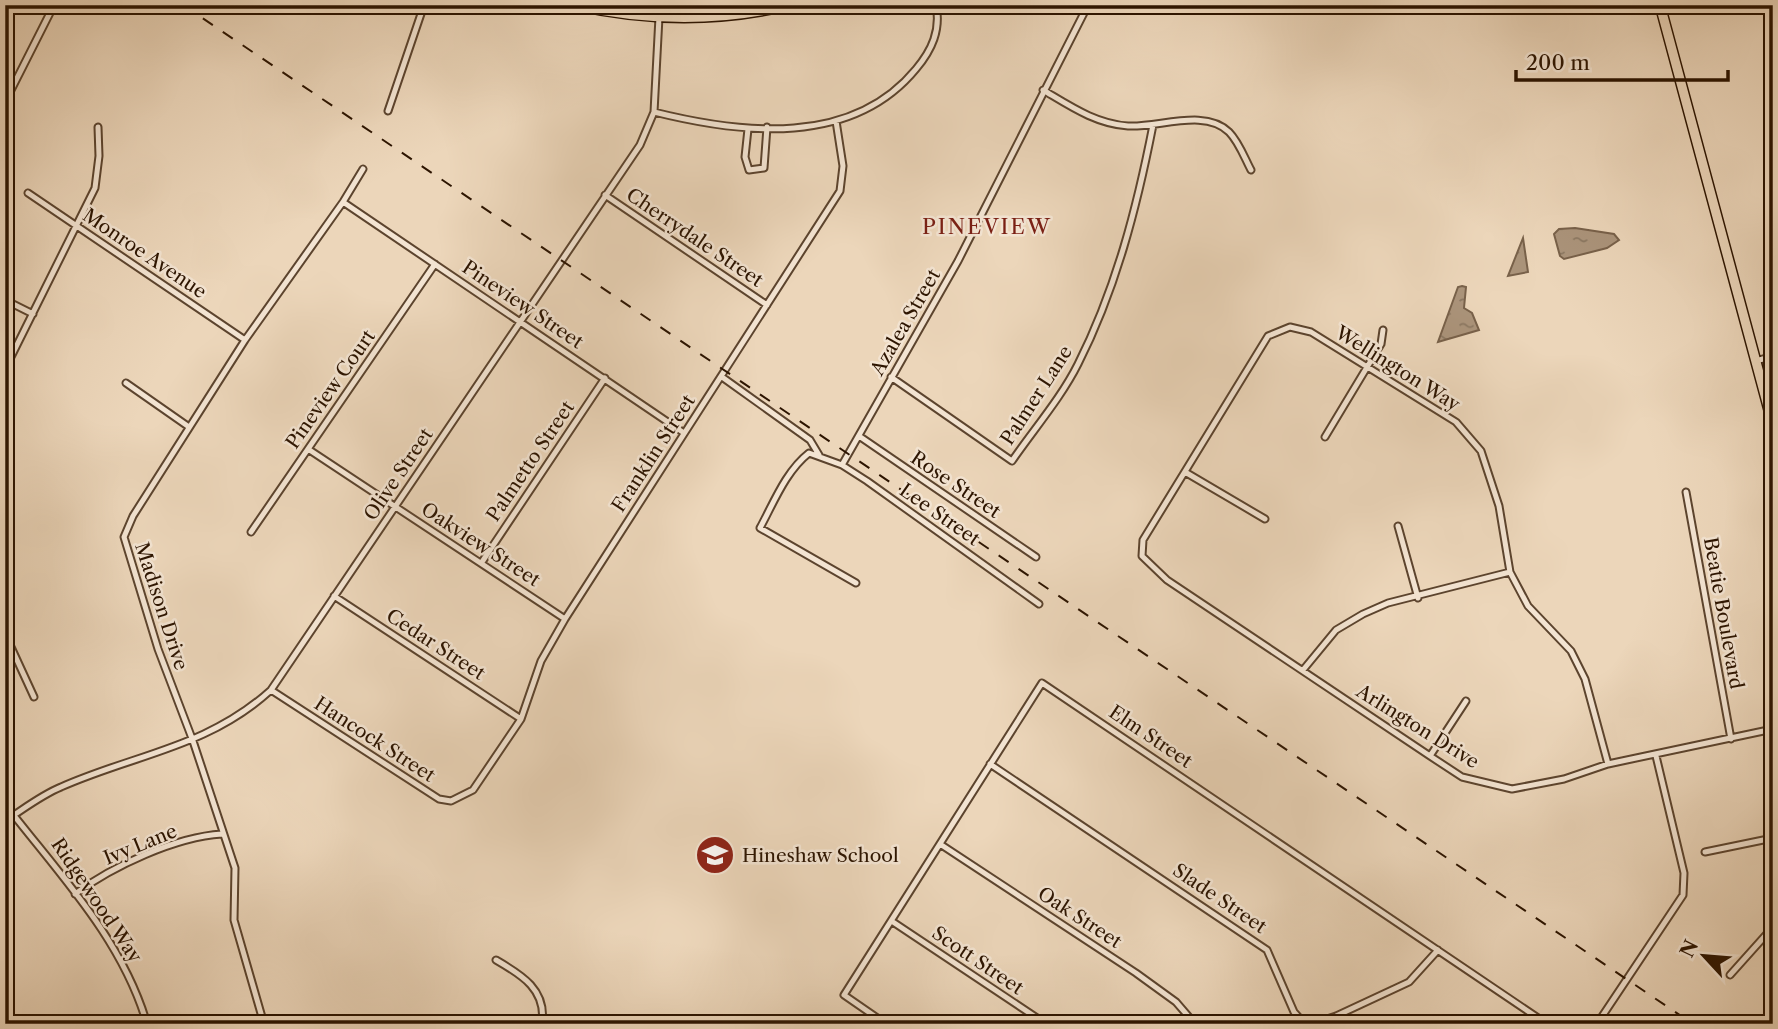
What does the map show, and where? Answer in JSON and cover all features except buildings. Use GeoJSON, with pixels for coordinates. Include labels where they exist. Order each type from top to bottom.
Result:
{"type":"FeatureCollection","features":[{"type":"Feature","properties":{"kind":"main road"},"geometry":{"type":"LineString","coordinates":[[575,5],[659,17],[724,16],[790,5]]}},
{"type":"Feature","properties":{"kind":"main road"},"geometry":{"type":"LineString","coordinates":[[1660,5],[1773,425]]}},
{"type":"Feature","properties":{"kind":"street"},"geometry":{"type":"LineString","coordinates":[[5,102],[54,5]]}},
{"type":"Feature","properties":{"kind":"street"},"geometry":{"type":"LineString","coordinates":[[388,111],[424,5]]}},
{"type":"Feature","properties":{"kind":"street"},"geometry":{"type":"LineString","coordinates":[[654,112],[707,125],[748,128],[796,128],[836,121],[880,103],[905,82],[932,46],[937,29],[936,5]]}},
{"type":"Feature","properties":{"kind":"street","name":"Azalea Street"},"geometry":{"type":"LineString","coordinates":[[842,465],[991,198],[1088,5]]}},
{"type":"Feature","properties":{"kind":"street","name":"Olive Street"},"geometry":{"type":"LineString","coordinates":[[14,815],[59,788],[193,741],[250,709],[271,690],[640,145],[654,112],[659,17]]}},
{"type":"Feature","properties":{"kind":"street"},"geometry":{"type":"LineString","coordinates":[[1043,90],[1109,123],[1153,125],[1194,120],[1229,131],[1251,170]]}},
{"type":"Feature","properties":{"kind":"street","name":"Franklin Street"},"geometry":{"type":"LineString","coordinates":[[464,794],[473,790],[521,719],[541,661],[565,619],[840,191],[843,166],[836,121]]}},
{"type":"Feature","properties":{"kind":"street","name":"Palmer Lane"},"geometry":{"type":"LineString","coordinates":[[891,377],[1012,461],[1078,366],[1100,316],[1135,215],[1153,125]]}},
{"type":"Feature","properties":{"kind":"street"},"geometry":{"type":"LineString","coordinates":[[5,369],[95,188],[99,156],[98,127]]}},
{"type":"Feature","properties":{"kind":"street"},"geometry":{"type":"LineString","coordinates":[[748,128],[745,156],[749,170],[764,168],[767,127]]}},
{"type":"Feature","properties":{"kind":"street","name":"Madison Drive"},"geometry":{"type":"LineString","coordinates":[[264,1024],[234,920],[235,868],[193,741],[158,649],[124,537],[133,516],[245,340],[343,202],[363,169]]}},
{"type":"Feature","properties":{"kind":"street","name":"Monroe Avenue"},"geometry":{"type":"LineString","coordinates":[[28,193],[245,340]]}},
{"type":"Feature","properties":{"kind":"street","name":"Cherrydale Street"},"geometry":{"type":"LineString","coordinates":[[604,195],[767,305]]}},
{"type":"Feature","properties":{"kind":"street","name":"Pineview Street"},"geometry":{"type":"LineString","coordinates":[[343,202],[684,433]]}},
{"type":"Feature","properties":{"kind":"street","name":"Pineview Court"},"geometry":{"type":"LineString","coordinates":[[251,532],[435,264]]}},
{"type":"Feature","properties":{"kind":"street"},"geometry":{"type":"LineString","coordinates":[[5,300],[33,314]]}},
{"type":"Feature","properties":{"kind":"street","name":"Wellington Way"},"geometry":{"type":"LineString","coordinates":[[1143,540],[1268,336],[1290,327],[1311,332],[1456,422],[1481,451],[1499,506],[1510,572],[1528,606],[1571,651],[1585,679],[1608,764]]}},
{"type":"Feature","properties":{"kind":"street"},"geometry":{"type":"LineString","coordinates":[[1325,437],[1381,344],[1383,330]]}},
{"type":"Feature","properties":{"kind":"street"},"geometry":{"type":"LineString","coordinates":[[1756,361],[1773,356]]}},
{"type":"Feature","properties":{"kind":"street","name":"Palmetto Street"},"geometry":{"type":"LineString","coordinates":[[482,562],[605,377]]}},
{"type":"Feature","properties":{"kind":"street","name":"Lee Street"},"geometry":{"type":"LineString","coordinates":[[722,377],[810,440],[819,455],[842,465],[1039,604]]}},
{"type":"Feature","properties":{"kind":"street"},"geometry":{"type":"LineString","coordinates":[[126,383],[189,427]]}},
{"type":"Feature","properties":{"kind":"street","name":"Rose Street"},"geometry":{"type":"LineString","coordinates":[[859,436],[1036,557]]}},
{"type":"Feature","properties":{"kind":"street","name":"Oakview Street"},"geometry":{"type":"LineString","coordinates":[[308,449],[565,619]]}},
{"type":"Feature","properties":{"kind":"street"},"geometry":{"type":"LineString","coordinates":[[819,455],[809,453],[799,461],[760,528],[856,583]]}},
{"type":"Feature","properties":{"kind":"street"},"geometry":{"type":"LineString","coordinates":[[1185,472],[1265,519]]}},
{"type":"Feature","properties":{"kind":"street","name":"Beatie Boulevard"},"geometry":{"type":"LineString","coordinates":[[1686,492],[1731,739]]}},
{"type":"Feature","properties":{"kind":"street"},"geometry":{"type":"LineString","coordinates":[[1398,526],[1418,598]]}},
{"type":"Feature","properties":{"kind":"street","name":"Arlington Drive"},"geometry":{"type":"LineString","coordinates":[[1143,540],[1142,556],[1167,580],[1462,777],[1512,789],[1564,779],[1608,764],[1656,756],[1773,729]]}},
{"type":"Feature","properties":{"kind":"street"},"geometry":{"type":"LineString","coordinates":[[1303,670],[1325,641],[1350,621],[1388,603],[1418,598],[1510,572]]}},
{"type":"Feature","properties":{"kind":"street","name":"Cedar Street"},"geometry":{"type":"LineString","coordinates":[[334,596],[521,719]]}},
{"type":"Feature","properties":{"kind":"street"},"geometry":{"type":"LineString","coordinates":[[5,634],[34,696]]}},
{"type":"Feature","properties":{"kind":"street","name":"Elm Street"},"geometry":{"type":"LineString","coordinates":[[886,1024],[844,995],[893,922],[1042,683],[1545,1023]]}},
{"type":"Feature","properties":{"kind":"street","name":"Hancock Street"},"geometry":{"type":"LineString","coordinates":[[271,690],[439,799],[451,802],[464,794]]}},
{"type":"Feature","properties":{"kind":"street"},"geometry":{"type":"LineString","coordinates":[[1430,756],[1466,701]]}},
{"type":"Feature","properties":{"kind":"street"},"geometry":{"type":"LineString","coordinates":[[1597,1024],[1683,895],[1684,873],[1656,756]]}},
{"type":"Feature","properties":{"kind":"street","name":"Slade Street"},"geometry":{"type":"LineString","coordinates":[[990,764],[1267,950],[1294,1012],[1303,1022],[1312,1024],[1336,1016],[1409,982],[1438,950]]}},
{"type":"Feature","properties":{"kind":"street","name":"Ridgewood Way"},"geometry":{"type":"LineString","coordinates":[[5,804],[114,946],[129,974],[147,1024]]}},
{"type":"Feature","properties":{"kind":"street","name":"Ivy Lane"},"geometry":{"type":"LineString","coordinates":[[75,894],[108,872],[150,853],[205,835],[222,834]]}},
{"type":"Feature","properties":{"kind":"street"},"geometry":{"type":"LineString","coordinates":[[1705,852],[1773,838]]}},
{"type":"Feature","properties":{"kind":"street","name":"Oak Street"},"geometry":{"type":"LineString","coordinates":[[940,844],[1136,973],[1176,1002],[1195,1024]]}},
{"type":"Feature","properties":{"kind":"street","name":"Scott Street"},"geometry":{"type":"LineString","coordinates":[[893,922],[1046,1024]]}},
{"type":"Feature","properties":{"kind":"street"},"geometry":{"type":"LineString","coordinates":[[1730,975],[1773,927]]}},
{"type":"Feature","properties":{"kind":"street"},"geometry":{"type":"LineString","coordinates":[[496,960],[537,991],[541,999],[542,1024]]}},
{"type":"Feature","properties":{"kind":"water"},"geometry":{"type":"Polygon","coordinates":[[[1575,228],[1614,234],[1619,240],[1607,248],[1564,259],[1560,256],[1554,234],[1559,229],[1575,228]]]}},
{"type":"Feature","properties":{"kind":"water"},"geometry":{"type":"Polygon","coordinates":[[[1523,238],[1528,272],[1508,276],[1523,238]]]}},
{"type":"Feature","properties":{"kind":"water"},"geometry":{"type":"Polygon","coordinates":[[[1458,287],[1466,287],[1464,308],[1472,313],[1479,330],[1438,342],[1458,287]]]}},
{"type":"Feature","properties":{"kind":"railway"},"geometry":{"type":"LineString","coordinates":[[183,5],[1693,1024]]}},
{"type":"Feature","properties":{"kind":"place","name":"Hineshaw School"},"geometry":{"type":"Point","coordinates":[715,855]}},
{"type":"Feature","properties":{"kind":"district","name":"PINEVIEW"},"geometry":{"type":"Point","coordinates":[987,227]}}]}
